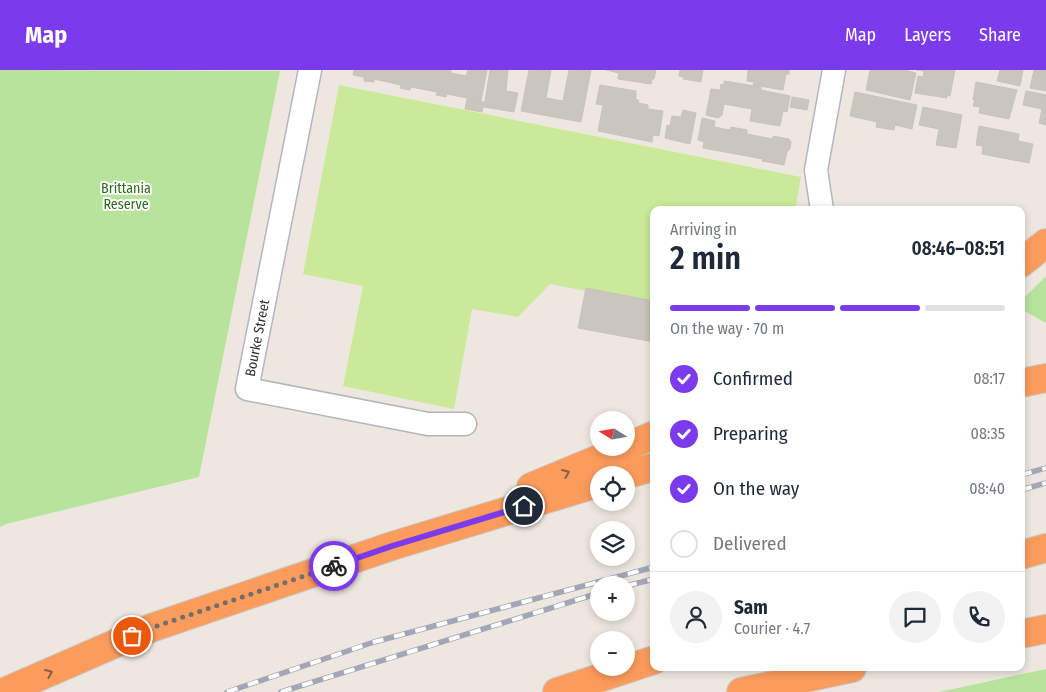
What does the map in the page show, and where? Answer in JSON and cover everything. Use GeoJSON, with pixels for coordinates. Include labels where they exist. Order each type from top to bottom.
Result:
{"type":"FeatureCollection","features":[{"type":"Feature","properties":{"kind":"highway"},"geometry":{"type":"LineString","coordinates":[[1025,260],[1046,243]]}},
{"type":"Feature","properties":{"kind":"highway"},"geometry":{"type":"LineString","coordinates":[[1025,382],[1046,378]]}},
{"type":"Feature","properties":{"kind":"highway"},"geometry":{"type":"LineString","coordinates":[[635,443],[650,437]]}},
{"type":"Feature","properties":{"kind":"highway"},"geometry":{"type":"LineString","coordinates":[[392,546],[605,456]]}},
{"type":"Feature","properties":{"kind":"highway"},"geometry":{"type":"LineString","coordinates":[[635,472],[650,468]]}},
{"type":"Feature","properties":{"kind":"highway"},"geometry":{"type":"LineString","coordinates":[[4,692],[151,628],[392,546],[590,486]]}},
{"type":"Feature","properties":{"kind":"highway"},"geometry":{"type":"LineString","coordinates":[[1025,554],[1046,548]]}},
{"type":"Feature","properties":{"kind":"highway"},"geometry":{"type":"LineString","coordinates":[[1025,633],[1046,629]]}},
{"type":"Feature","properties":{"kind":"highway"},"geometry":{"type":"LineString","coordinates":[[557,692],[650,661]]}},
{"type":"Feature","properties":{"kind":"highway"},"geometry":{"type":"LineString","coordinates":[[741,692],[838,671]]}},
{"type":"Feature","properties":{"kind":"street","name":"Bourke Street"},"geometry":{"type":"LineString","coordinates":[[310,70],[247,389],[428,424],[465,424]]}},
{"type":"Feature","properties":{"kind":"street"},"geometry":{"type":"LineString","coordinates":[[821,206],[816,170],[834,70]]}},
{"type":"Feature","properties":{"kind":"green space","name":"Brittania Reserve"},"geometry":{"type":"Polygon","coordinates":[[[0,70],[280,71],[199,477],[0,527],[0,70]]]}},
{"type":"Feature","properties":{"kind":"green space"},"geometry":{"type":"Polygon","coordinates":[[[339,85],[801,177],[796,206],[650,206],[650,303],[550,284],[518,317],[472,309],[454,409],[343,386],[363,286],[303,274],[339,85]]]}},
{"type":"Feature","properties":{"kind":"green space"},"geometry":{"type":"Polygon","coordinates":[[[1046,276],[1046,323],[1025,311],[1025,297],[1046,276]]]}},
{"type":"Feature","properties":{"kind":"green space"},"geometry":{"type":"Polygon","coordinates":[[[1046,669],[1046,692],[939,692],[1046,669]]]}},
{"type":"Feature","properties":{"kind":"building"},"geometry":{"type":"Polygon","coordinates":[[[354,70],[451,70],[451,73],[466,76],[468,70],[487,70],[481,101],[447,94],[446,97],[436,95],[437,92],[411,87],[410,90],[400,88],[401,85],[374,79],[374,82],[364,81],[364,77],[353,75],[354,70]]]}},
{"type":"Feature","properties":{"kind":"building"},"geometry":{"type":"Polygon","coordinates":[[[490,70],[508,70],[506,91],[518,93],[514,112],[484,107],[490,70]]]}},
{"type":"Feature","properties":{"kind":"building"},"geometry":{"type":"Polygon","coordinates":[[[529,70],[551,70],[546,98],[563,101],[569,70],[591,70],[581,122],[521,111],[529,70]]]}},
{"type":"Feature","properties":{"kind":"building"},"geometry":{"type":"Polygon","coordinates":[[[606,70],[656,70],[651,84],[618,79],[619,73],[606,70]]]}},
{"type":"Feature","properties":{"kind":"building"},"geometry":{"type":"Polygon","coordinates":[[[680,70],[703,70],[701,82],[683,79],[684,77],[679,76],[680,70]]]}},
{"type":"Feature","properties":{"kind":"building"},"geometry":{"type":"Polygon","coordinates":[[[748,70],[789,70],[789,74],[786,74],[783,90],[753,85],[754,82],[747,81],[748,70]]]}},
{"type":"Feature","properties":{"kind":"building"},"geometry":{"type":"Polygon","coordinates":[[[870,70],[905,70],[916,73],[910,100],[866,90],[870,70]]]}},
{"type":"Feature","properties":{"kind":"building"},"geometry":{"type":"Polygon","coordinates":[[[916,70],[955,70],[950,96],[947,95],[947,98],[915,93],[918,76],[923,77],[924,71],[916,70]]]}},
{"type":"Feature","properties":{"kind":"building"},"geometry":{"type":"Polygon","coordinates":[[[1000,70],[1023,70],[1020,86],[997,81],[1000,70]]]}},
{"type":"Feature","properties":{"kind":"building"},"geometry":{"type":"Polygon","coordinates":[[[1034,70],[1046,70],[1046,91],[1030,88],[1034,70]]]}},
{"type":"Feature","properties":{"kind":"building"},"geometry":{"type":"Polygon","coordinates":[[[724,81],[761,87],[761,90],[790,96],[787,112],[783,111],[780,126],[750,121],[752,109],[724,104],[722,115],[718,118],[706,115],[711,89],[720,90],[721,84],[724,85],[724,81]]]}},
{"type":"Feature","properties":{"kind":"building"},"geometry":{"type":"Polygon","coordinates":[[[976,82],[1017,90],[1009,119],[979,113],[980,107],[973,106],[976,82]]]}},
{"type":"Feature","properties":{"kind":"building"},"geometry":{"type":"Polygon","coordinates":[[[600,85],[636,91],[638,103],[648,105],[648,109],[663,111],[659,136],[653,135],[652,142],[598,131],[603,105],[596,104],[600,85]]]}},
{"type":"Feature","properties":{"kind":"building"},"geometry":{"type":"Polygon","coordinates":[[[1026,91],[1046,95],[1046,125],[1039,123],[1042,109],[1023,105],[1026,91]]]}},
{"type":"Feature","properties":{"kind":"building"},"geometry":{"type":"Polygon","coordinates":[[[855,92],[917,105],[912,129],[895,125],[894,130],[876,127],[877,122],[850,116],[855,92]]]}},
{"type":"Feature","properties":{"kind":"building"},"geometry":{"type":"Polygon","coordinates":[[[792,97],[809,100],[807,110],[790,107],[792,97]]]}},
{"type":"Feature","properties":{"kind":"building"},"geometry":{"type":"Polygon","coordinates":[[[467,99],[484,102],[482,112],[465,109],[467,99]]]}},
{"type":"Feature","properties":{"kind":"building"},"geometry":{"type":"Polygon","coordinates":[[[923,107],[962,115],[956,148],[936,145],[939,129],[919,125],[923,107]]]}},
{"type":"Feature","properties":{"kind":"building"},"geometry":{"type":"Polygon","coordinates":[[[683,110],[696,113],[690,144],[665,138],[667,125],[670,126],[672,116],[681,117],[683,110]]]}},
{"type":"Feature","properties":{"kind":"building"},"geometry":{"type":"Polygon","coordinates":[[[702,118],[715,121],[714,127],[730,130],[731,127],[747,130],[747,134],[773,139],[773,136],[789,139],[791,142],[790,149],[787,152],[784,165],[762,161],[763,159],[703,148],[704,142],[698,140],[702,118]]]}},
{"type":"Feature","properties":{"kind":"building"},"geometry":{"type":"Polygon","coordinates":[[[979,126],[1019,134],[1018,141],[1033,144],[1029,163],[982,154],[983,146],[976,145],[979,126]]]}},
{"type":"Feature","properties":{"kind":"building"},"geometry":{"type":"Polygon","coordinates":[[[586,288],[650,300],[650,341],[578,328],[586,288]]]}},
{"type":"Feature","properties":{"kind":"railway"},"geometry":{"type":"LineString","coordinates":[[1025,474],[1046,468]]}},
{"type":"Feature","properties":{"kind":"railway"},"geometry":{"type":"LineString","coordinates":[[1025,489],[1046,483]]}},
{"type":"Feature","properties":{"kind":"railway"},"geometry":{"type":"LineString","coordinates":[[227,692],[374,642],[650,568]]}},
{"type":"Feature","properties":{"kind":"railway"},"geometry":{"type":"LineString","coordinates":[[635,584],[650,580]]}},
{"type":"Feature","properties":{"kind":"railway"},"geometry":{"type":"LineString","coordinates":[[281,692],[590,596]]}},
{"type":"Feature","properties":{"kind":"way so far"},"geometry":{"type":"LineString","coordinates":[[132,636],[334,566]]}},
{"type":"Feature","properties":{"kind":"route"},"geometry":{"type":"LineString","coordinates":[[334,566],[392,546],[524,506]]}}]}
